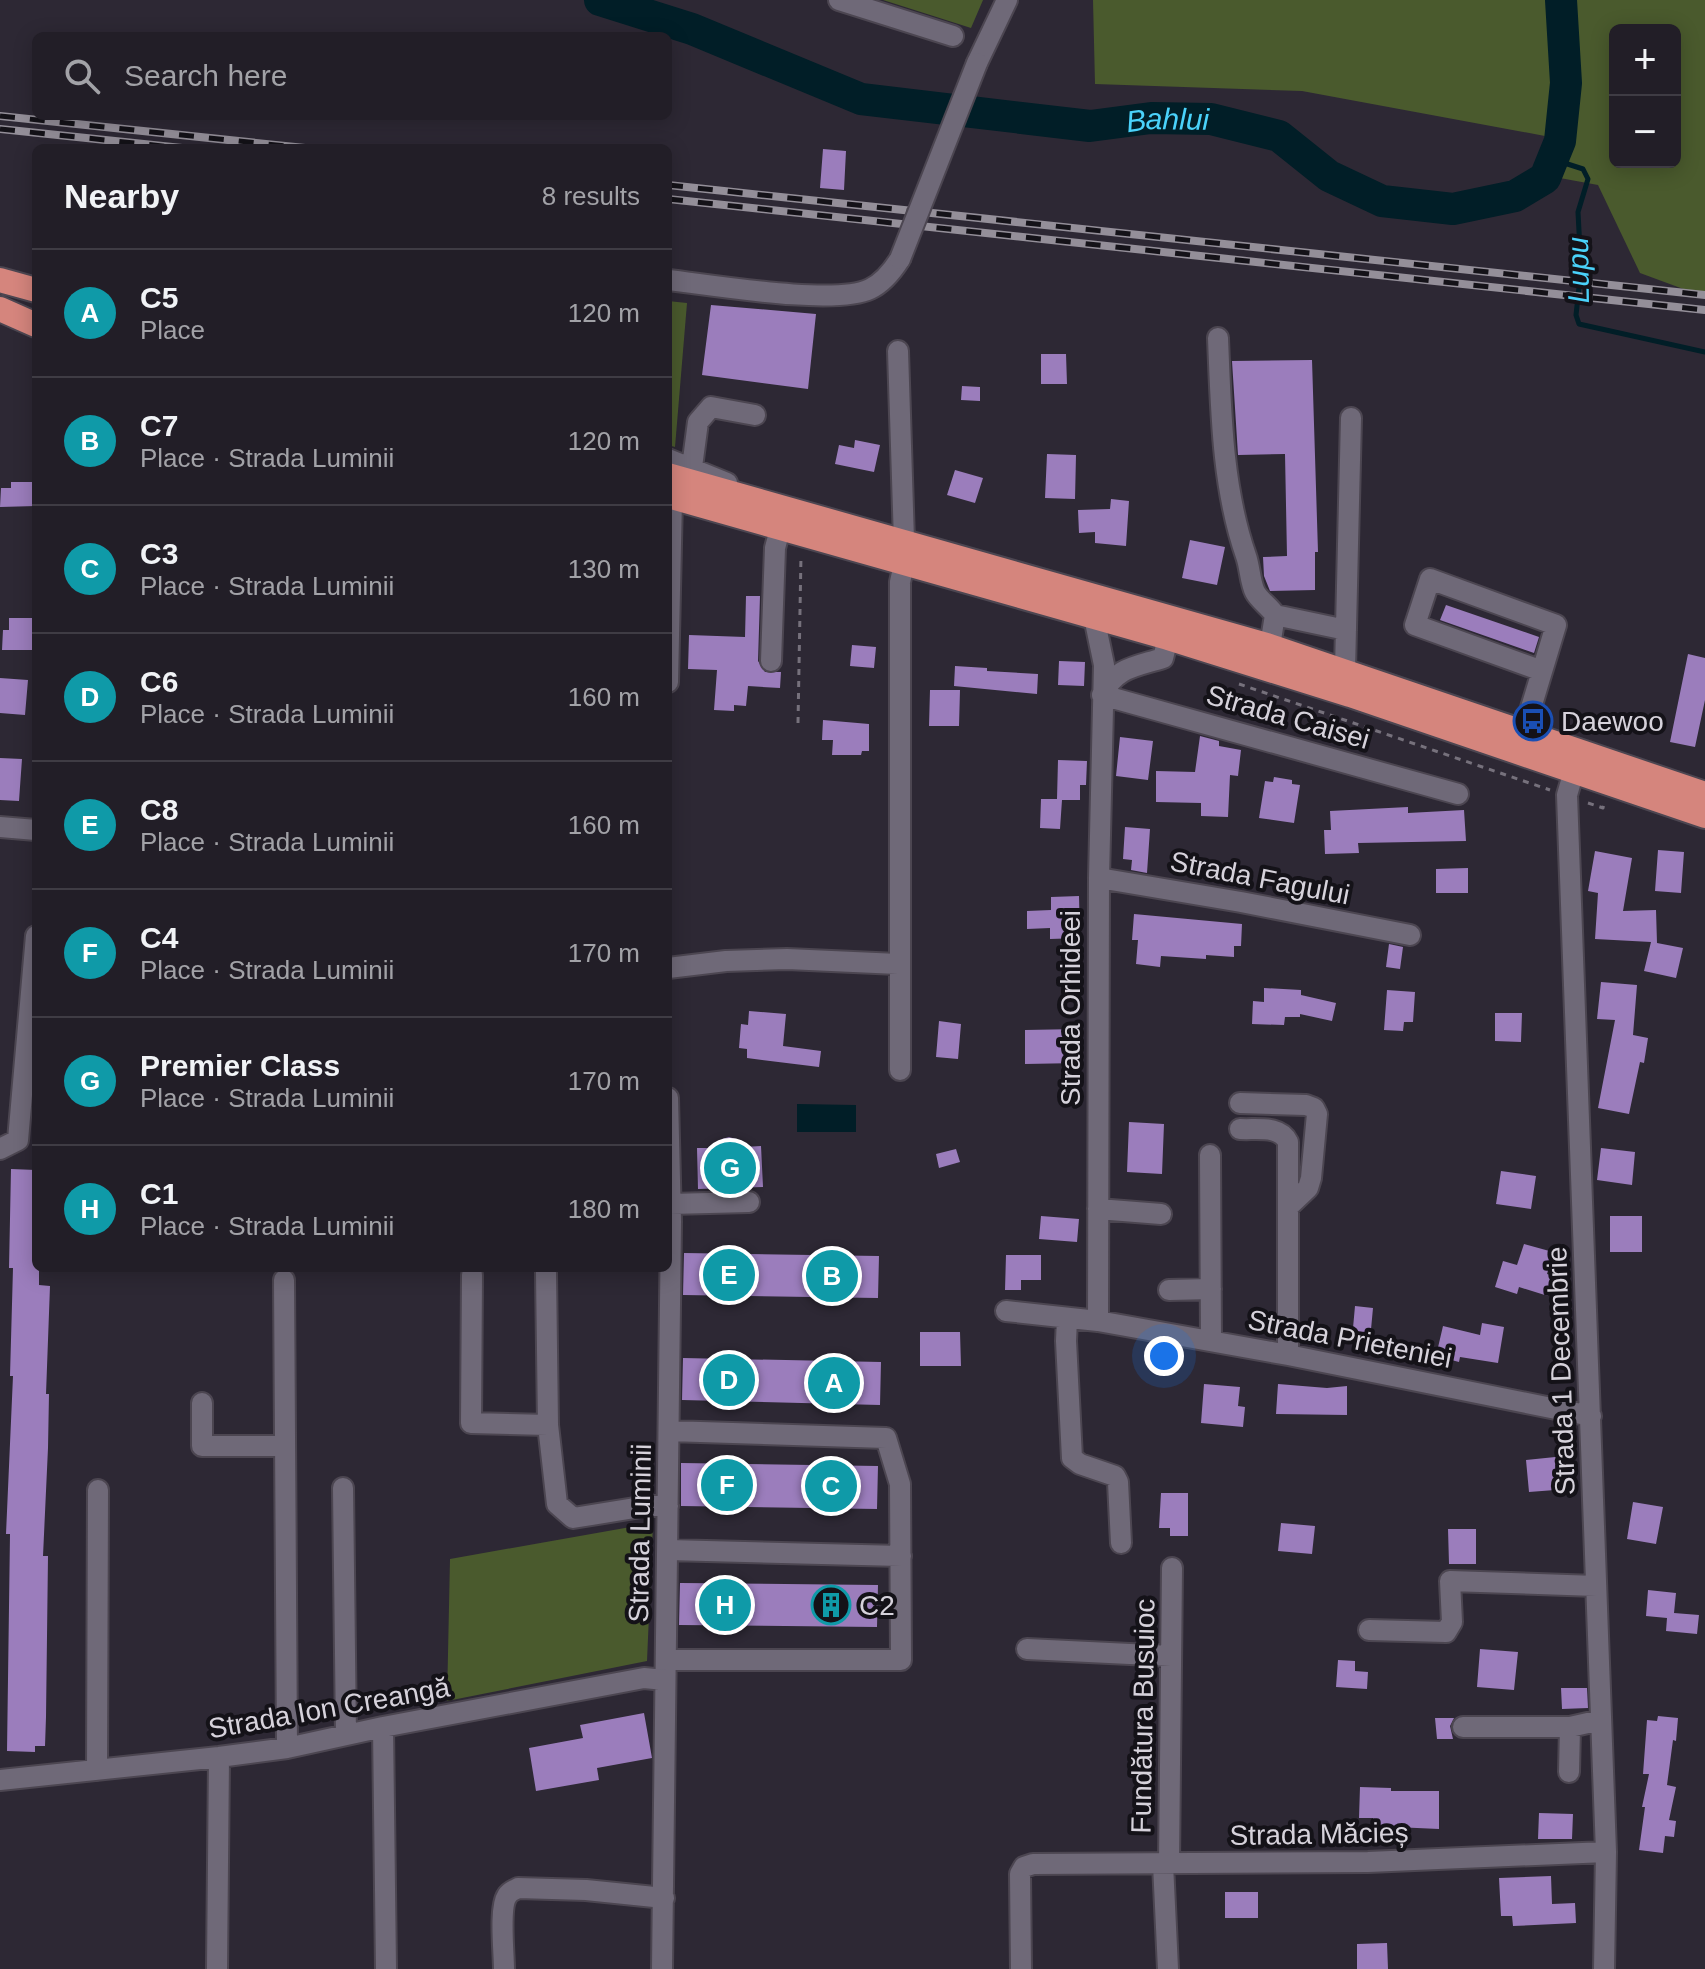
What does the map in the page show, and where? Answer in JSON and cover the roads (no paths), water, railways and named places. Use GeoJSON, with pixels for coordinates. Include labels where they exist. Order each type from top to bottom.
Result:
{"type":"FeatureCollection","features":[{"type":"Feature","properties":{"kind":"highway"},"geometry":{"type":"LineString","coordinates":[[0,280],[32,289]]}},
{"type":"Feature","properties":{"kind":"highway"},"geometry":{"type":"LineString","coordinates":[[0,302],[32,312]]}},
{"type":"Feature","properties":{"kind":"highway"},"geometry":{"type":"LineString","coordinates":[[0,309],[32,323]]}},
{"type":"Feature","properties":{"kind":"highway"},"geometry":{"type":"LineString","coordinates":[[672,490],[774,505],[1094,617],[1350,695],[1705,816]]}},
{"type":"Feature","properties":{"kind":"highway"},"geometry":{"type":"LineString","coordinates":[[672,491],[806,536],[904,553],[1270,646],[1705,794]]}},
{"type":"Feature","properties":{"kind":"street"},"geometry":{"type":"LineString","coordinates":[[839,0],[953,36]]}},
{"type":"Feature","properties":{"kind":"street"},"geometry":{"type":"LineString","coordinates":[[672,280],[816,296],[848,296],[872,289],[893,271],[900,259],[977,63],[1007,0]]}},
{"type":"Feature","properties":{"kind":"street"},"geometry":{"type":"LineString","coordinates":[[1218,338],[1223,444],[1241,542],[1255,594],[1269,605],[1275,615],[1270,646]]}},
{"type":"Feature","properties":{"kind":"street"},"geometry":{"type":"LineString","coordinates":[[898,351],[904,553],[900,582],[900,1070]]}},
{"type":"Feature","properties":{"kind":"street"},"geometry":{"type":"LineString","coordinates":[[692,467],[698,422],[711,407],[755,415]]}},
{"type":"Feature","properties":{"kind":"street"},"geometry":{"type":"LineString","coordinates":[[1345,670],[1351,418]]}},
{"type":"Feature","properties":{"kind":"street"},"geometry":{"type":"LineString","coordinates":[[672,460],[774,505]]}},
{"type":"Feature","properties":{"kind":"street"},"geometry":{"type":"LineString","coordinates":[[771,661],[775,548],[780,529]]}},
{"type":"Feature","properties":{"kind":"street"},"geometry":{"type":"LineString","coordinates":[[1524,731],[1556,625],[1430,579],[1415,625],[1542,671]]}},
{"type":"Feature","properties":{"kind":"street"},"geometry":{"type":"LineString","coordinates":[[1275,615],[1346,630]]}},
{"type":"Feature","properties":{"kind":"street","name":"Strada Orhideei"},"geometry":{"type":"LineString","coordinates":[[1094,617],[1104,665],[1099,878],[1098,1321]]}},
{"type":"Feature","properties":{"kind":"street"},"geometry":{"type":"LineString","coordinates":[[1102,695],[1109,681],[1119,672],[1163,658],[1168,638]]}},
{"type":"Feature","properties":{"kind":"street","name":"Strada Caisei"},"geometry":{"type":"LineString","coordinates":[[1102,695],[1458,794]]}},
{"type":"Feature","properties":{"kind":"street","name":"Strada 1 Decembrie"},"geometry":{"type":"LineString","coordinates":[[1574,771],[1567,795],[1606,1852],[1604,1969]]}},
{"type":"Feature","properties":{"kind":"street"},"geometry":{"type":"LineString","coordinates":[[0,827],[32,830]]}},
{"type":"Feature","properties":{"kind":"street","name":"Strada Fagului"},"geometry":{"type":"LineString","coordinates":[[1099,878],[1410,935]]}},
{"type":"Feature","properties":{"kind":"street"},"geometry":{"type":"LineString","coordinates":[[672,968],[726,961],[787,959],[898,964]]}},
{"type":"Feature","properties":{"kind":"street"},"geometry":{"type":"LineString","coordinates":[[0,1149],[18,1140],[32,981]]}},
{"type":"Feature","properties":{"kind":"street"},"geometry":{"type":"LineString","coordinates":[[1240,1103],[1314,1108],[1317,1114],[1308,1188],[1288,1207]]}},
{"type":"Feature","properties":{"kind":"street"},"geometry":{"type":"LineString","coordinates":[[1240,1129],[1276,1131],[1284,1134],[1288,1142],[1288,1355]]}},
{"type":"Feature","properties":{"kind":"street"},"geometry":{"type":"LineString","coordinates":[[1210,1155],[1211,1341]]}},
{"type":"Feature","properties":{"kind":"street"},"geometry":{"type":"LineString","coordinates":[[672,1204],[749,1202]]}},
{"type":"Feature","properties":{"kind":"street"},"geometry":{"type":"LineString","coordinates":[[1098,1209],[1161,1214]]}},
{"type":"Feature","properties":{"kind":"street","name":"Strada Luminii"},"geometry":{"type":"LineString","coordinates":[[662,1969],[670,1272]]}},
{"type":"Feature","properties":{"kind":"street"},"geometry":{"type":"LineString","coordinates":[[546,1273],[548,1425],[557,1504],[573,1518],[647,1506],[668,1506]]}},
{"type":"Feature","properties":{"kind":"street"},"geometry":{"type":"LineString","coordinates":[[472,1275],[471,1423],[548,1425]]}},
{"type":"Feature","properties":{"kind":"street"},"geometry":{"type":"LineString","coordinates":[[284,1280],[287,1748]]}},
{"type":"Feature","properties":{"kind":"street"},"geometry":{"type":"LineString","coordinates":[[1169,1290],[1211,1289]]}},
{"type":"Feature","properties":{"kind":"street","name":"Strada Prieteniei"},"geometry":{"type":"LineString","coordinates":[[1006,1311],[1098,1321],[1211,1341],[1591,1416]]}},
{"type":"Feature","properties":{"kind":"street"},"geometry":{"type":"LineString","coordinates":[[1067,1319],[1072,1458],[1080,1464],[1115,1476],[1118,1482],[1121,1543]]}},
{"type":"Feature","properties":{"kind":"street"},"geometry":{"type":"LineString","coordinates":[[202,1403],[202,1446],[283,1446]]}},
{"type":"Feature","properties":{"kind":"street"},"geometry":{"type":"LineString","coordinates":[[668,1550],[901,1556],[900,1484],[886,1438],[669,1431]]}},
{"type":"Feature","properties":{"kind":"street"},"geometry":{"type":"LineString","coordinates":[[343,1488],[346,1735]]}},
{"type":"Feature","properties":{"kind":"street"},"geometry":{"type":"LineString","coordinates":[[97,1770],[98,1490]]}},
{"type":"Feature","properties":{"kind":"street","name":"Strada Ion Creangă"},"geometry":{"type":"LineString","coordinates":[[0,1780],[287,1748],[644,1678],[666,1670],[901,1660],[901,1556]]}},
{"type":"Feature","properties":{"kind":"street","name":"Fundătura Busuioc"},"geometry":{"type":"LineString","coordinates":[[1168,1969],[1166,1864],[1172,1568]]}},
{"type":"Feature","properties":{"kind":"street"},"geometry":{"type":"LineString","coordinates":[[1369,1630],[1446,1632],[1452,1622],[1450,1581],[1596,1586]]}},
{"type":"Feature","properties":{"kind":"street"},"geometry":{"type":"LineString","coordinates":[[1027,1649],[1171,1656]]}},
{"type":"Feature","properties":{"kind":"street"},"geometry":{"type":"LineString","coordinates":[[1463,1727],[1570,1727],[1601,1720]]}},
{"type":"Feature","properties":{"kind":"street"},"geometry":{"type":"LineString","coordinates":[[383,1727],[386,1969]]}},
{"type":"Feature","properties":{"kind":"street"},"geometry":{"type":"LineString","coordinates":[[1569,1772],[1570,1727]]}},
{"type":"Feature","properties":{"kind":"street"},"geometry":{"type":"LineString","coordinates":[[217,1969],[219,1757]]}},
{"type":"Feature","properties":{"kind":"street","name":"Strada Măcieș"},"geometry":{"type":"LineString","coordinates":[[1021,1969],[1020,1874],[1024,1867],[1033,1864],[1368,1862],[1606,1852]]}},
{"type":"Feature","properties":{"kind":"street"},"geometry":{"type":"LineString","coordinates":[[504,1969],[504,1903],[510,1892],[518,1888],[586,1890],[664,1898]]}},
{"type":"Feature","properties":{"kind":"water"},"geometry":{"type":"Polygon","coordinates":[[[797,1104],[856,1105],[856,1132],[797,1132],[797,1104]]]}},
{"type":"Feature","properties":{"kind":"waterway","name":"Bahlui"},"geometry":{"type":"LineString","coordinates":[[600,0],[692,29],[861,99],[1090,126],[1151,118],[1211,119],[1279,136],[1329,176],[1382,201],[1453,209],[1515,196],[1545,178],[1560,141],[1566,83],[1561,0]]}},
{"type":"Feature","properties":{"kind":"waterway","name":"Lupu"},"geometry":{"type":"LineString","coordinates":[[1552,159],[1583,169],[1588,179],[1578,212],[1581,269],[1576,315],[1579,324],[1705,352]]}},
{"type":"Feature","properties":{"kind":"railway"},"geometry":{"type":"LineString","coordinates":[[0,116],[32,119]]}},
{"type":"Feature","properties":{"kind":"railway"},"geometry":{"type":"LineString","coordinates":[[38,120],[267,144]]}},
{"type":"Feature","properties":{"kind":"railway"},"geometry":{"type":"LineString","coordinates":[[0,129],[144,144]]}},
{"type":"Feature","properties":{"kind":"railway"},"geometry":{"type":"LineString","coordinates":[[672,185],[1705,295]]}},
{"type":"Feature","properties":{"kind":"railway"},"geometry":{"type":"LineString","coordinates":[[672,199],[1705,310]]}},
{"type":"Feature","properties":{"kind":"place","name":"Daewoo"},"geometry":{"type":"Point","coordinates":[1533,721]}},
{"type":"Feature","properties":{"kind":"place","name":"Premier Class"},"geometry":{"type":"Point","coordinates":[730,1168]}},
{"type":"Feature","properties":{"kind":"place","name":"C8"},"geometry":{"type":"Point","coordinates":[729,1275]}},
{"type":"Feature","properties":{"kind":"place","name":"C7"},"geometry":{"type":"Point","coordinates":[832,1276]}},
{"type":"Feature","properties":{"kind":"place","name":"C6"},"geometry":{"type":"Point","coordinates":[729,1380]}},
{"type":"Feature","properties":{"kind":"place","name":"C5"},"geometry":{"type":"Point","coordinates":[834,1383]}},
{"type":"Feature","properties":{"kind":"place","name":"C4"},"geometry":{"type":"Point","coordinates":[727,1485]}},
{"type":"Feature","properties":{"kind":"place","name":"C3"},"geometry":{"type":"Point","coordinates":[831,1486]}},
{"type":"Feature","properties":{"kind":"place","name":"C1"},"geometry":{"type":"Point","coordinates":[725,1605]}},
{"type":"Feature","properties":{"kind":"place","name":"C2"},"geometry":{"type":"Point","coordinates":[831,1605]}}]}
